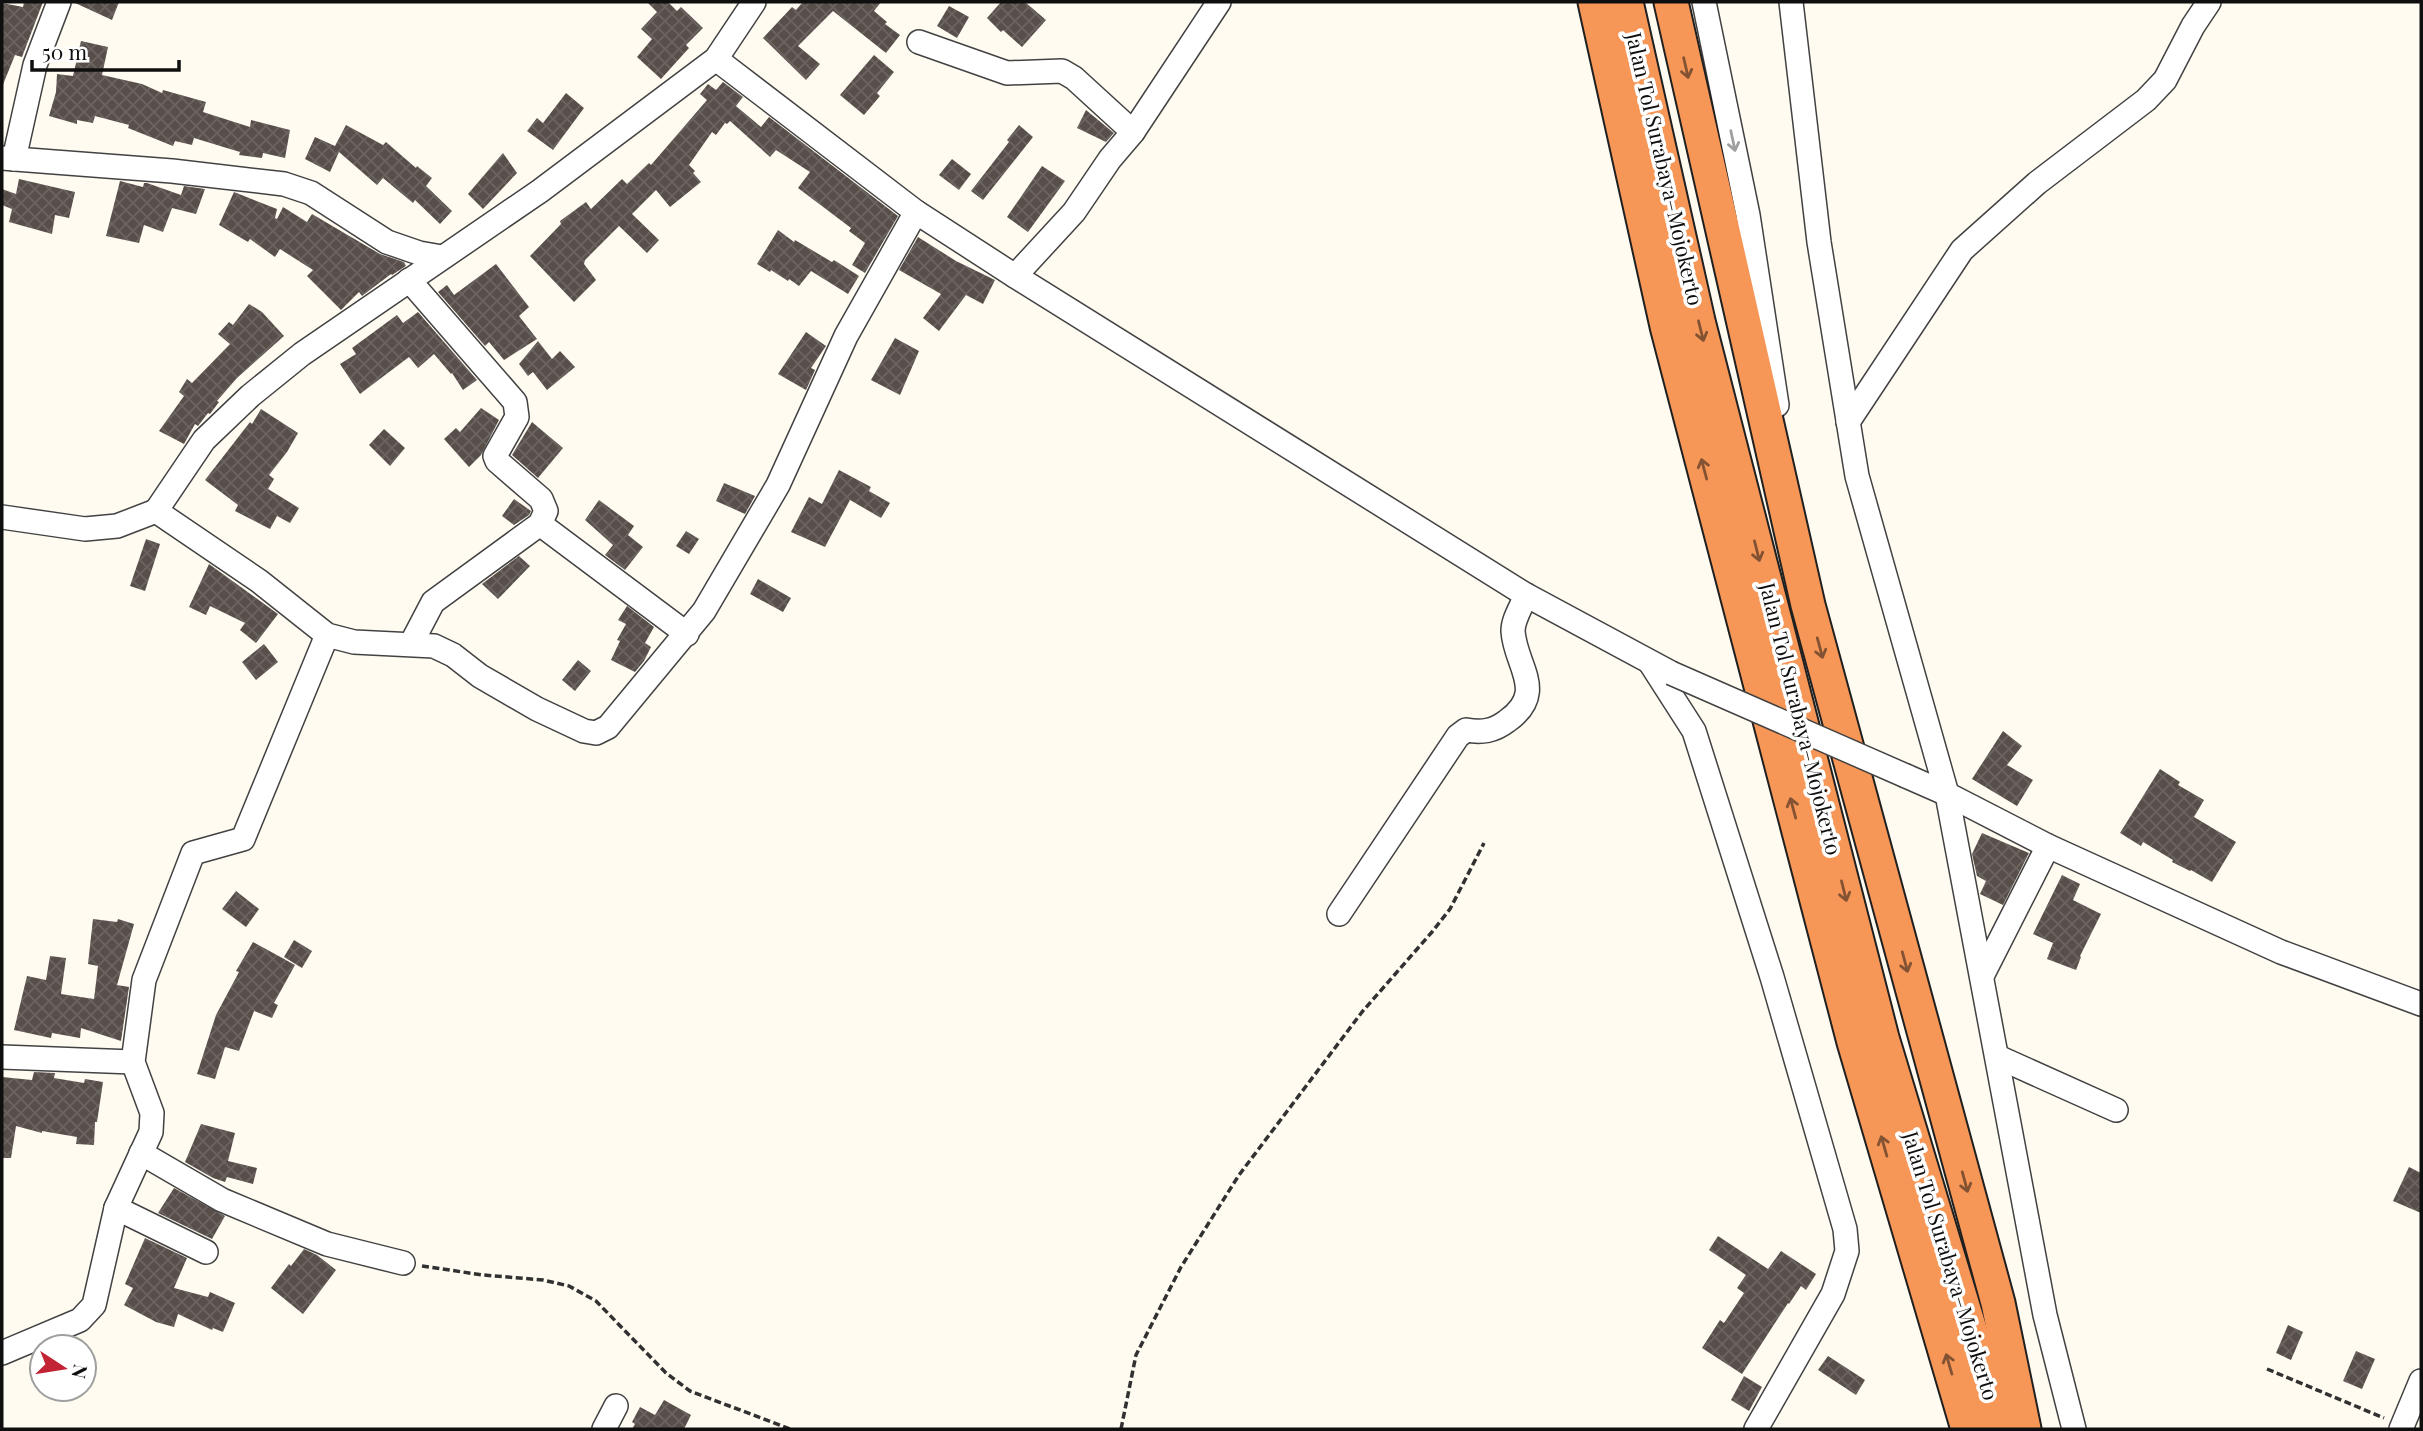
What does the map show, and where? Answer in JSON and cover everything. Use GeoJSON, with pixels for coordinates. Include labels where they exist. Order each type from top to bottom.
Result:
{"type":"FeatureCollection","features":[{"type":"Feature","properties":{"kind":"highway","name":"Jalan Tol Surabaya–Mojokerto"},"geometry":{"type":"LineString","coordinates":[[1595,2],[1667,326],[1850,1029],[1968,1429]]}},
{"type":"Feature","properties":{"kind":"highway","name":"Jalan Tol Surabaya–Mojokerto"},"geometry":{"type":"LineString","coordinates":[[1626,2],[1698,321],[1881,1038],[2000,1429]]}},
{"type":"Feature","properties":{"kind":"highway"},"geometry":{"type":"LineString","coordinates":[[1671,2],[1808,606],[1998,1303],[2024,1429]]}},
{"type":"Feature","properties":{"kind":"street"},"geometry":{"type":"LineString","coordinates":[[59,2],[35,65],[8,158],[172,171],[284,184],[311,193],[387,242],[419,253],[442,257]]}},
{"type":"Feature","properties":{"kind":"street"},"geometry":{"type":"LineString","coordinates":[[2,517],[85,529],[117,526],[156,511],[204,440],[250,396],[302,354],[540,191],[716,59],[754,2]]}},
{"type":"Feature","properties":{"kind":"street"},"geometry":{"type":"LineString","coordinates":[[1015,276],[1074,212],[1110,159],[1133,132],[1219,2]]}},
{"type":"Feature","properties":{"kind":"street"},"geometry":{"type":"LineString","coordinates":[[1704,2],[1748,215],[1808,606]]}},
{"type":"Feature","properties":{"kind":"street"},"geometry":{"type":"LineString","coordinates":[[1791,2],[1819,242],[1857,476],[1947,794],[1983,974],[2045,1315],[2074,1429]]}},
{"type":"Feature","properties":{"kind":"street"},"geometry":{"type":"LineString","coordinates":[[1847,422],[1962,250],[2037,183],[2147,100],[2165,80],[2193,26],[2209,2]]}},
{"type":"Feature","properties":{"kind":"street"},"geometry":{"type":"LineString","coordinates":[[919,43],[1007,73],[1062,71],[1074,78],[1133,132]]}},
{"type":"Feature","properties":{"kind":"street"},"geometry":{"type":"LineString","coordinates":[[716,59],[916,212],[1526,595],[1671,673],[1947,794],[2048,846],[2281,952],[2421,1004]]}},
{"type":"Feature","properties":{"kind":"street"},"geometry":{"type":"LineString","coordinates":[[156,511],[259,581],[327,635],[354,642],[434,646],[453,655],[480,676],[537,709],[584,731],[596,733],[608,727],[704,611],[778,485],[846,336],[916,212]]}},
{"type":"Feature","properties":{"kind":"street"},"geometry":{"type":"LineString","coordinates":[[409,280],[515,402],[517,417],[495,456],[497,461],[545,505],[544,518],[540,524],[433,602],[411,643]]}},
{"type":"Feature","properties":{"kind":"street"},"geometry":{"type":"LineString","coordinates":[[540,524],[687,634]]}},
{"type":"Feature","properties":{"kind":"street"},"geometry":{"type":"LineString","coordinates":[[1339,914],[1458,736],[1465,730],[1493,730],[1521,709],[1528,692],[1527,674],[1513,635],[1513,622],[1526,595]]}},
{"type":"Feature","properties":{"kind":"street"},"geometry":{"type":"LineString","coordinates":[[2,1353],[80,1320],[94,1305],[116,1208],[151,1132],[152,1113],[133,1062],[144,980],[188,860],[193,853],[202,849],[243,839],[327,635]]}},
{"type":"Feature","properties":{"kind":"street"},"geometry":{"type":"LineString","coordinates":[[1649,661],[1694,731],[1772,977],[1845,1229],[1847,1251],[1833,1294],[1756,1429]]}},
{"type":"Feature","properties":{"kind":"street"},"geometry":{"type":"LineString","coordinates":[[1983,974],[2048,846]]}},
{"type":"Feature","properties":{"kind":"street"},"geometry":{"type":"LineString","coordinates":[[2,1057],[133,1062]]}},
{"type":"Feature","properties":{"kind":"street"},"geometry":{"type":"LineString","coordinates":[[1998,1057],[2116,1110]]}},
{"type":"Feature","properties":{"kind":"street"},"geometry":{"type":"LineString","coordinates":[[141,1153],[222,1200],[327,1244],[403,1263]]}},
{"type":"Feature","properties":{"kind":"street"},"geometry":{"type":"LineString","coordinates":[[116,1208],[206,1252]]}},
{"type":"Feature","properties":{"kind":"street"},"geometry":{"type":"LineString","coordinates":[[2402,1428],[2421,1381]]}},
{"type":"Feature","properties":{"kind":"street"},"geometry":{"type":"LineString","coordinates":[[604,1429],[616,1406]]}},
{"type":"Feature","properties":{"kind":"path"},"geometry":{"type":"LineString","coordinates":[[1121,1429],[1136,1355],[1181,1267],[1238,1175],[1362,1012],[1450,909],[1484,843]]}},
{"type":"Feature","properties":{"kind":"path"},"geometry":{"type":"LineString","coordinates":[[403,1263],[482,1275],[543,1280],[569,1286],[596,1301],[666,1373],[690,1391],[790,1429]]}},
{"type":"Feature","properties":{"kind":"path"},"geometry":{"type":"LineString","coordinates":[[2267,1369],[2402,1428]]}},
{"type":"Feature","properties":{"kind":"building"},"geometry":{"type":"Polygon","coordinates":[[[24,2],[43,2],[22,57],[15,55],[2,87],[2,3],[23,7],[24,2]]]}},
{"type":"Feature","properties":{"kind":"building"},"geometry":{"type":"Polygon","coordinates":[[[73,2],[119,2],[112,20],[73,2]]]}},
{"type":"Feature","properties":{"kind":"building"},"geometry":{"type":"Polygon","coordinates":[[[647,2],[668,2],[677,11],[681,7],[703,28],[686,45],[689,48],[661,79],[637,57],[652,39],[641,29],[657,12],[647,2]]]}},
{"type":"Feature","properties":{"kind":"building"},"geometry":{"type":"Polygon","coordinates":[[[803,2],[881,2],[874,11],[900,35],[886,53],[833,11],[798,46],[820,64],[806,80],[763,38],[792,7],[796,10],[803,2]]]}},
{"type":"Feature","properties":{"kind":"building"},"geometry":{"type":"Polygon","coordinates":[[[1001,2],[1025,2],[1046,20],[1022,47],[987,18],[1001,2]]]}},
{"type":"Feature","properties":{"kind":"building"},"geometry":{"type":"Polygon","coordinates":[[[949,6],[969,17],[957,38],[937,26],[949,6]]]}},
{"type":"Feature","properties":{"kind":"building"},"geometry":{"type":"Polygon","coordinates":[[[81,41],[108,47],[102,75],[142,84],[162,93],[163,90],[206,102],[203,112],[250,127],[251,120],[290,130],[285,158],[263,153],[262,158],[239,155],[240,152],[194,138],[192,145],[175,141],[173,146],[128,128],[129,125],[95,116],[93,123],[77,120],[77,124],[49,116],[56,92],[57,74],[73,76],[81,41]]]}},
{"type":"Feature","properties":{"kind":"building"},"geometry":{"type":"Polygon","coordinates":[[[874,55],[894,72],[877,93],[880,96],[864,115],[840,95],[874,55]]]}},
{"type":"Feature","properties":{"kind":"building"},"geometry":{"type":"Polygon","coordinates":[[[723,82],[743,97],[736,106],[761,127],[769,117],[898,216],[865,273],[852,265],[865,243],[849,231],[851,228],[798,188],[810,172],[776,150],[770,157],[730,121],[725,123],[716,135],[712,132],[689,165],[701,182],[670,207],[656,190],[632,214],[659,240],[647,253],[619,226],[585,260],[584,264],[596,280],[574,302],[530,256],[561,224],[560,221],[586,202],[591,209],[622,179],[627,184],[649,163],[651,165],[707,100],[700,94],[708,84],[716,90],[723,82]]]}},
{"type":"Feature","properties":{"kind":"building"},"geometry":{"type":"Polygon","coordinates":[[[566,93],[584,108],[553,150],[527,131],[537,118],[543,123],[566,93]]]}},
{"type":"Feature","properties":{"kind":"building"},"geometry":{"type":"Polygon","coordinates":[[[1086,110],[1114,133],[1106,142],[1077,128],[1086,110]]]}},
{"type":"Feature","properties":{"kind":"building"},"geometry":{"type":"Polygon","coordinates":[[[346,125],[383,145],[386,142],[432,178],[426,186],[452,211],[440,224],[415,200],[413,203],[383,178],[377,185],[339,152],[330,172],[305,159],[315,137],[335,146],[346,125]]]}},
{"type":"Feature","properties":{"kind":"building"},"geometry":{"type":"Polygon","coordinates":[[[1019,125],[1033,137],[983,200],[971,191],[1019,125]]]}},
{"type":"Feature","properties":{"kind":"building"},"geometry":{"type":"Polygon","coordinates":[[[503,153],[517,173],[483,209],[468,194],[503,153]]]}},
{"type":"Feature","properties":{"kind":"building"},"geometry":{"type":"Polygon","coordinates":[[[952,159],[971,174],[959,190],[939,175],[952,159]]]}},
{"type":"Feature","properties":{"kind":"building"},"geometry":{"type":"Polygon","coordinates":[[[1042,166],[1065,181],[1028,232],[1007,217],[1042,166]]]}},
{"type":"Feature","properties":{"kind":"building"},"geometry":{"type":"Polygon","coordinates":[[[19,179],[75,192],[69,218],[55,215],[52,234],[9,222],[12,209],[2,205],[2,189],[16,194],[19,179]]]}},
{"type":"Feature","properties":{"kind":"building"},"geometry":{"type":"Polygon","coordinates":[[[120,181],[143,187],[144,183],[147,183],[181,195],[184,186],[205,189],[196,214],[172,208],[163,232],[144,225],[139,243],[106,236],[120,181]]]}},
{"type":"Feature","properties":{"kind":"building"},"geometry":{"type":"Polygon","coordinates":[[[234,192],[277,209],[277,219],[283,207],[307,222],[312,214],[380,254],[404,262],[406,266],[362,296],[359,292],[341,310],[307,276],[313,270],[280,249],[275,257],[250,239],[248,242],[219,225],[234,192]]]}},
{"type":"Feature","properties":{"kind":"building"},"geometry":{"type":"Polygon","coordinates":[[[778,230],[794,242],[795,240],[832,262],[834,260],[859,276],[848,294],[811,271],[799,286],[757,264],[778,230]]]}},
{"type":"Feature","properties":{"kind":"building"},"geometry":{"type":"Polygon","coordinates":[[[918,237],[956,261],[995,280],[983,304],[966,295],[939,331],[923,318],[941,294],[899,270],[918,237]]]}},
{"type":"Feature","properties":{"kind":"building"},"geometry":{"type":"Polygon","coordinates":[[[496,264],[529,307],[519,316],[537,339],[504,360],[489,342],[485,346],[438,292],[447,285],[454,295],[496,264]]]}},
{"type":"Feature","properties":{"kind":"building"},"geometry":{"type":"Polygon","coordinates":[[[249,304],[262,312],[284,336],[237,378],[217,401],[219,402],[210,414],[208,413],[198,426],[195,424],[184,444],[159,431],[184,396],[179,392],[187,379],[192,383],[230,344],[218,334],[229,322],[233,325],[249,304]]]}},
{"type":"Feature","properties":{"kind":"building"},"geometry":{"type":"Polygon","coordinates":[[[418,312],[477,380],[463,390],[434,354],[418,368],[409,357],[360,394],[340,364],[356,354],[352,348],[397,315],[403,323],[418,312]]]}},
{"type":"Feature","properties":{"kind":"building"},"geometry":{"type":"Polygon","coordinates":[[[806,332],[826,346],[811,368],[815,370],[806,390],[778,374],[806,332]]]}},
{"type":"Feature","properties":{"kind":"building"},"geometry":{"type":"Polygon","coordinates":[[[895,338],[919,351],[900,395],[871,380],[895,338]]]}},
{"type":"Feature","properties":{"kind":"building"},"geometry":{"type":"Polygon","coordinates":[[[538,341],[552,359],[560,351],[575,367],[547,390],[533,372],[528,376],[519,364],[538,341]]]}},
{"type":"Feature","properties":{"kind":"building"},"geometry":{"type":"Polygon","coordinates":[[[481,408],[499,420],[481,455],[469,467],[444,439],[456,428],[460,432],[481,408]]]}},
{"type":"Feature","properties":{"kind":"building"},"geometry":{"type":"Polygon","coordinates":[[[261,409],[298,433],[269,475],[274,479],[268,489],[299,508],[290,523],[277,516],[270,529],[235,511],[238,505],[205,480],[250,422],[252,424],[261,409]]]}},
{"type":"Feature","properties":{"kind":"building"},"geometry":{"type":"Polygon","coordinates":[[[532,422],[563,448],[538,478],[512,455],[532,422]]]}},
{"type":"Feature","properties":{"kind":"building"},"geometry":{"type":"Polygon","coordinates":[[[384,429],[405,448],[390,466],[369,445],[384,429]]]}},
{"type":"Feature","properties":{"kind":"building"},"geometry":{"type":"Polygon","coordinates":[[[839,470],[871,487],[869,491],[890,503],[881,518],[850,500],[825,547],[791,532],[809,497],[822,504],[839,470]]]}},
{"type":"Feature","properties":{"kind":"building"},"geometry":{"type":"Polygon","coordinates":[[[724,483],[755,496],[745,514],[716,501],[724,483]]]}},
{"type":"Feature","properties":{"kind":"building"},"geometry":{"type":"Polygon","coordinates":[[[514,499],[531,511],[514,525],[502,516],[514,499]]]}},
{"type":"Feature","properties":{"kind":"building"},"geometry":{"type":"Polygon","coordinates":[[[599,500],[634,526],[628,535],[643,547],[625,570],[605,555],[613,545],[585,520],[599,500]]]}},
{"type":"Feature","properties":{"kind":"building"},"geometry":{"type":"Polygon","coordinates":[[[686,531],[699,539],[689,554],[676,546],[686,531]]]}},
{"type":"Feature","properties":{"kind":"building"},"geometry":{"type":"Polygon","coordinates":[[[146,539],[160,544],[145,591],[130,586],[146,539]]]}},
{"type":"Feature","properties":{"kind":"building"},"geometry":{"type":"Polygon","coordinates":[[[519,556],[530,566],[498,599],[482,584],[519,556]]]}},
{"type":"Feature","properties":{"kind":"building"},"geometry":{"type":"Polygon","coordinates":[[[209,564],[278,614],[256,643],[240,630],[245,623],[210,606],[206,615],[189,607],[209,564]]]}},
{"type":"Feature","properties":{"kind":"building"},"geometry":{"type":"Polygon","coordinates":[[[758,579],[791,598],[783,612],[750,594],[758,579]]]}},
{"type":"Feature","properties":{"kind":"building"},"geometry":{"type":"Polygon","coordinates":[[[627,606],[654,627],[645,643],[651,647],[635,672],[611,660],[620,641],[617,640],[626,624],[618,620],[627,606]]]}},
{"type":"Feature","properties":{"kind":"building"},"geometry":{"type":"Polygon","coordinates":[[[264,644],[278,662],[256,680],[242,662],[264,644]]]}},
{"type":"Feature","properties":{"kind":"building"},"geometry":{"type":"Polygon","coordinates":[[[578,660],[591,671],[575,691],[562,680],[578,660]]]}},
{"type":"Feature","properties":{"kind":"building"},"geometry":{"type":"Polygon","coordinates":[[[2003,731],[2022,746],[2007,765],[2033,780],[2017,806],[1972,779],[2003,731]]]}},
{"type":"Feature","properties":{"kind":"building"},"geometry":{"type":"Polygon","coordinates":[[[2160,769],[2180,782],[2178,785],[2204,800],[2194,817],[2236,842],[2212,882],[2172,862],[2173,860],[2143,842],[2141,846],[2120,833],[2160,769]]]}},
{"type":"Feature","properties":{"kind":"building"},"geometry":{"type":"Polygon","coordinates":[[[1982,833],[2029,853],[2003,905],[1980,894],[1986,881],[1977,876],[1972,854],[1982,833]]]}},
{"type":"Feature","properties":{"kind":"building"},"geometry":{"type":"Polygon","coordinates":[[[2062,875],[2080,884],[2073,900],[2101,914],[2076,970],[2047,959],[2053,943],[2033,934],[2062,875]]]}},
{"type":"Feature","properties":{"kind":"building"},"geometry":{"type":"Polygon","coordinates":[[[236,891],[259,909],[246,927],[222,909],[236,891]]]}},
{"type":"Feature","properties":{"kind":"building"},"geometry":{"type":"Polygon","coordinates":[[[93,919],[117,922],[118,919],[134,924],[117,985],[129,987],[121,1041],[81,1028],[80,1038],[52,1033],[51,1038],[14,1030],[27,976],[46,980],[50,956],[66,958],[61,994],[94,999],[98,966],[88,964],[93,919]]]}},
{"type":"Feature","properties":{"kind":"building"},"geometry":{"type":"Polygon","coordinates":[[[294,940],[312,951],[302,968],[284,957],[294,940]]]}},
{"type":"Feature","properties":{"kind":"building"},"geometry":{"type":"Polygon","coordinates":[[[253,942],[295,965],[274,1003],[278,1005],[272,1018],[254,1011],[239,1051],[225,1047],[215,1079],[197,1074],[216,1015],[253,942]]]}},
{"type":"Feature","properties":{"kind":"building"},"geometry":{"type":"Polygon","coordinates":[[[34,1072],[55,1073],[54,1078],[84,1083],[85,1079],[103,1082],[95,1122],[94,1145],[76,1144],[77,1137],[42,1133],[16,1126],[11,1158],[2,1158],[2,1077],[32,1080],[34,1072]]]}},
{"type":"Feature","properties":{"kind":"building"},"geometry":{"type":"Polygon","coordinates":[[[201,1124],[235,1133],[228,1161],[257,1168],[253,1184],[227,1177],[225,1182],[185,1162],[201,1124]]]}},
{"type":"Feature","properties":{"kind":"building"},"geometry":{"type":"Polygon","coordinates":[[[2409,1167],[2421,1173],[2421,1213],[2393,1201],[2409,1167]]]}},
{"type":"Feature","properties":{"kind":"building"},"geometry":{"type":"Polygon","coordinates":[[[174,1188],[225,1216],[212,1239],[158,1213],[174,1188]]]}},
{"type":"Feature","properties":{"kind":"building"},"geometry":{"type":"Polygon","coordinates":[[[1718,1236],[1768,1269],[1781,1251],[1816,1274],[1806,1290],[1801,1286],[1788,1303],[1742,1374],[1702,1348],[1720,1320],[1724,1323],[1744,1293],[1737,1288],[1746,1275],[1709,1250],[1718,1236]]]}},
{"type":"Feature","properties":{"kind":"building"},"geometry":{"type":"Polygon","coordinates":[[[145,1238],[187,1258],[174,1288],[208,1297],[210,1292],[235,1303],[223,1332],[213,1328],[212,1330],[178,1314],[174,1327],[156,1322],[124,1305],[133,1288],[125,1284],[145,1238]]]}},
{"type":"Feature","properties":{"kind":"building"},"geometry":{"type":"Polygon","coordinates":[[[304,1249],[317,1255],[336,1270],[303,1314],[271,1288],[304,1249]]]}},
{"type":"Feature","properties":{"kind":"building"},"geometry":{"type":"Polygon","coordinates":[[[2288,1325],[2303,1332],[2291,1360],[2276,1353],[2288,1325]]]}},
{"type":"Feature","properties":{"kind":"building"},"geometry":{"type":"Polygon","coordinates":[[[2356,1351],[2375,1359],[2362,1389],[2343,1381],[2356,1351]]]}},
{"type":"Feature","properties":{"kind":"building"},"geometry":{"type":"Polygon","coordinates":[[[1828,1356],[1865,1380],[1856,1395],[1818,1370],[1828,1356]]]}},
{"type":"Feature","properties":{"kind":"building"},"geometry":{"type":"Polygon","coordinates":[[[1744,1376],[1762,1387],[1749,1411],[1731,1400],[1744,1376]]]}},
{"type":"Feature","properties":{"kind":"building"},"geometry":{"type":"Polygon","coordinates":[[[664,1400],[691,1415],[684,1429],[632,1429],[635,1424],[632,1422],[640,1407],[655,1415],[664,1400]]]}}]}
